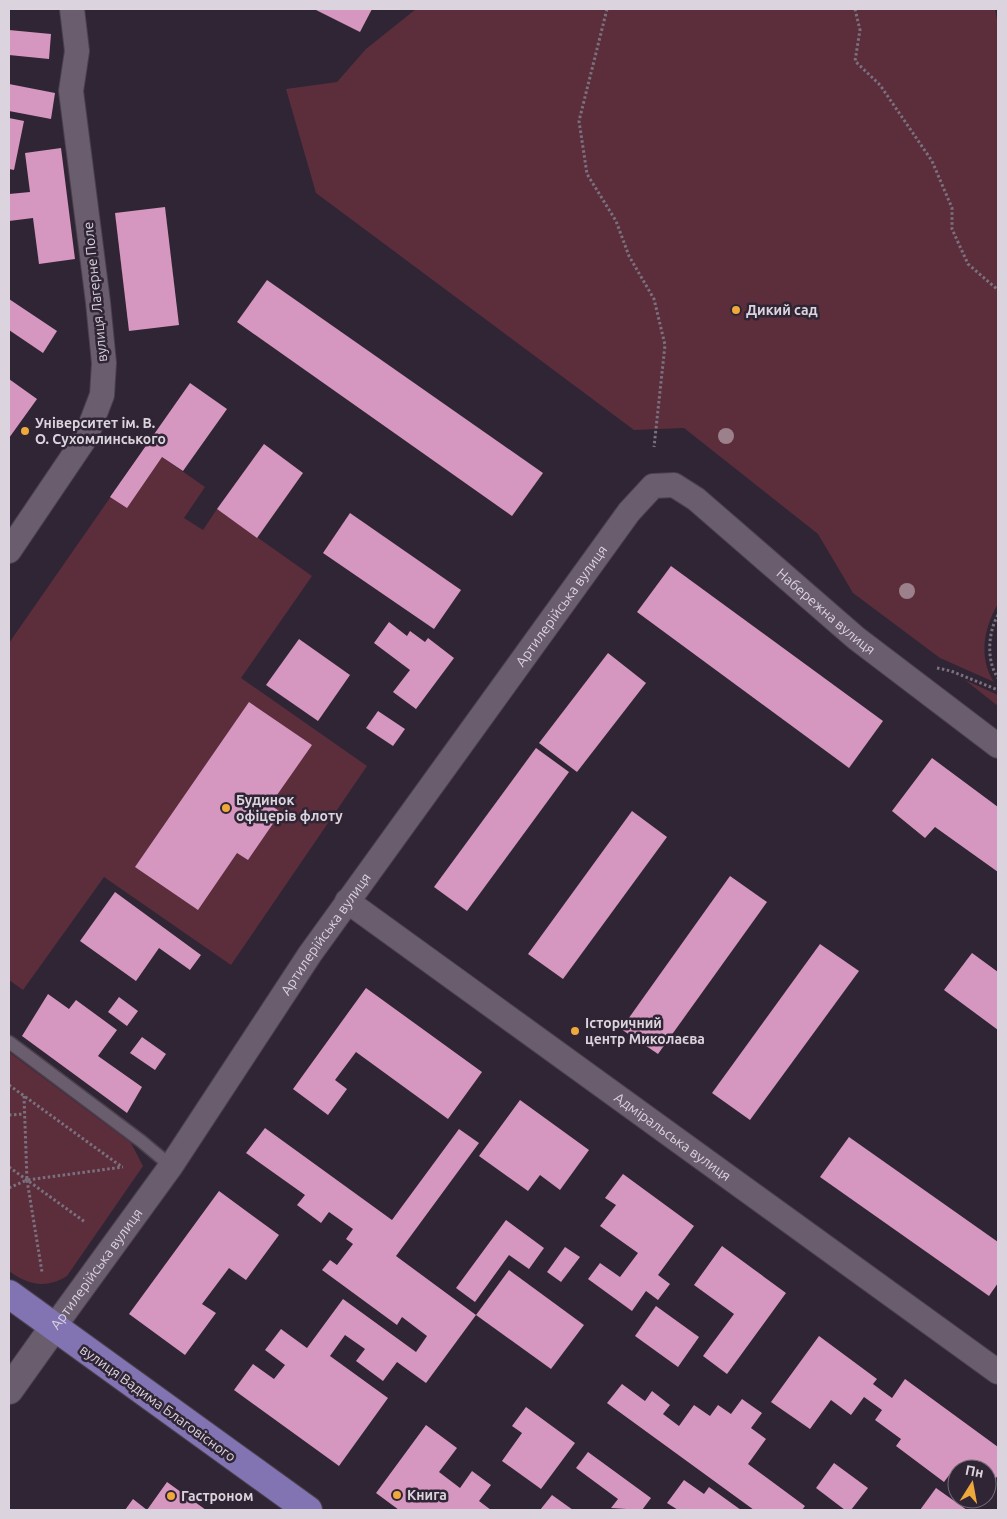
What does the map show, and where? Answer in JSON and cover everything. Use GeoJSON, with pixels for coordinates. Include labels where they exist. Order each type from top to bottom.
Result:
{"type":"FeatureCollection","features":[{"type":"Feature","properties":{"kind":"highway","name":"вулиця Вадима Благовісного"},"geometry":{"type":"LineString","coordinates":[[9,1294],[308,1510]]}},
{"type":"Feature","properties":{"kind":"street","name":"вулиця Лагерне Поле"},"geometry":{"type":"LineString","coordinates":[[9,551],[86,437],[102,395],[104,363],[99,308],[71,91],[78,51],[72,9]]}},
{"type":"Feature","properties":{"kind":"street","name":"Набережна вулиця"},"geometry":{"type":"LineString","coordinates":[[653,486],[674,486],[696,499],[856,638],[998,746]]}},
{"type":"Feature","properties":{"kind":"street","name":"Артилерійська вулиця"},"geometry":{"type":"LineString","coordinates":[[9,1390],[171,1166],[347,901],[628,512],[653,486]]}},
{"type":"Feature","properties":{"kind":"street","name":"Адміральська вулиця"},"geometry":{"type":"LineString","coordinates":[[347,901],[998,1372]]}},
{"type":"Feature","properties":{"kind":"lane"},"geometry":{"type":"LineString","coordinates":[[9,1042],[141,1140],[171,1166]]}},
{"type":"Feature","properties":{"kind":"path"},"geometry":{"type":"LineString","coordinates":[[607,9],[579,121],[587,174],[616,221],[629,256],[654,299],[665,345],[654,447]]}},
{"type":"Feature","properties":{"kind":"path"},"geometry":{"type":"LineString","coordinates":[[855,9],[860,30],[854,61],[880,85],[932,161],[952,208],[952,229],[968,264],[998,290]]}},
{"type":"Feature","properties":{"kind":"path"},"geometry":{"type":"LineString","coordinates":[[998,615],[994,622],[989,648],[998,678]]}},
{"type":"Feature","properties":{"kind":"path"},"geometry":{"type":"LineString","coordinates":[[933,668],[951,671],[998,690]]}},
{"type":"Feature","properties":{"kind":"path"},"geometry":{"type":"LineString","coordinates":[[9,1086],[123,1167],[27,1180],[9,1188]]}},
{"type":"Feature","properties":{"kind":"path"},"geometry":{"type":"LineString","coordinates":[[24,1096],[27,1180],[42,1272]]}},
{"type":"Feature","properties":{"kind":"path"},"geometry":{"type":"LineString","coordinates":[[9,1115],[24,1114]]}},
{"type":"Feature","properties":{"kind":"path"},"geometry":{"type":"LineString","coordinates":[[9,1167],[85,1222]]}},
{"type":"Feature","properties":{"kind":"shaded area","name":"Дикий сад"},"geometry":{"type":"Polygon","coordinates":[[[416,9],[995,9],[998,25],[998,604],[986,632],[985,643],[986,663],[994,682],[940,658],[853,593],[818,534],[684,428],[634,430],[316,193],[286,89],[337,82],[366,49],[416,9]]]}},
{"type":"Feature","properties":{"kind":"shaded area"},"geometry":{"type":"Polygon","coordinates":[[[146,446],[205,487],[184,518],[203,530],[217,509],[312,576],[241,678],[367,766],[231,965],[104,877],[23,990],[9,980],[9,643],[146,446]]]}},
{"type":"Feature","properties":{"kind":"shaded area"},"geometry":{"type":"Polygon","coordinates":[[[965,680],[998,695],[998,706],[965,680]]]}},
{"type":"Feature","properties":{"kind":"shaded area"},"geometry":{"type":"Polygon","coordinates":[[[9,1052],[131,1143],[143,1166],[67,1276],[52,1283],[37,1284],[23,1280],[9,1271],[9,1052]]]}},
{"type":"Feature","properties":{"kind":"building"},"geometry":{"type":"Polygon","coordinates":[[[314,9],[372,9],[360,32],[314,9]]]}},
{"type":"Feature","properties":{"kind":"building"},"geometry":{"type":"Polygon","coordinates":[[[9,30],[51,34],[49,59],[9,55],[9,30]]]}},
{"type":"Feature","properties":{"kind":"building"},"geometry":{"type":"Polygon","coordinates":[[[9,84],[55,93],[51,119],[9,111],[9,84]]]}},
{"type":"Feature","properties":{"kind":"building"},"geometry":{"type":"Polygon","coordinates":[[[9,118],[24,121],[14,170],[9,169],[9,118]]]}},
{"type":"Feature","properties":{"kind":"building"},"geometry":{"type":"Polygon","coordinates":[[[61,148],[75,259],[39,264],[33,218],[9,221],[9,194],[30,192],[25,153],[61,148]]]}},
{"type":"Feature","properties":{"kind":"building"},"geometry":{"type":"Polygon","coordinates":[[[165,207],[179,325],[129,331],[115,213],[165,207]]]}},
{"type":"Feature","properties":{"kind":"building"},"geometry":{"type":"Polygon","coordinates":[[[267,280],[543,473],[512,516],[237,322],[267,280]]]}},
{"type":"Feature","properties":{"kind":"building"},"geometry":{"type":"Polygon","coordinates":[[[9,299],[57,331],[43,353],[9,330],[9,299]]]}},
{"type":"Feature","properties":{"kind":"building"},"geometry":{"type":"Polygon","coordinates":[[[9,379],[37,399],[9,438],[9,379]]]}},
{"type":"Feature","properties":{"kind":"building"},"geometry":{"type":"Polygon","coordinates":[[[190,383],[227,409],[183,471],[162,457],[127,508],[110,497],[190,383]]]}},
{"type":"Feature","properties":{"kind":"building"},"geometry":{"type":"Polygon","coordinates":[[[264,444],[303,473],[257,538],[217,509],[264,444]]]}},
{"type":"Feature","properties":{"kind":"building"},"geometry":{"type":"Polygon","coordinates":[[[350,513],[461,590],[434,629],[323,553],[350,513]]]}},
{"type":"Feature","properties":{"kind":"building"},"geometry":{"type":"Polygon","coordinates":[[[671,566],[883,721],[849,768],[637,612],[671,566]]]}},
{"type":"Feature","properties":{"kind":"building"},"geometry":{"type":"Polygon","coordinates":[[[389,622],[407,636],[410,631],[425,642],[428,638],[454,658],[416,709],[393,692],[410,670],[374,643],[389,622]]]}},
{"type":"Feature","properties":{"kind":"building"},"geometry":{"type":"Polygon","coordinates":[[[299,639],[350,675],[318,721],[266,685],[299,639]]]}},
{"type":"Feature","properties":{"kind":"building"},"geometry":{"type":"Polygon","coordinates":[[[608,653],[646,683],[577,772],[539,743],[608,653]]]}},
{"type":"Feature","properties":{"kind":"building","name":"Будинок офіцерів флоту"},"geometry":{"type":"Polygon","coordinates":[[[249,702],[312,745],[270,805],[281,812],[248,860],[237,853],[198,910],[135,867],[249,702]]]}},
{"type":"Feature","properties":{"kind":"building"},"geometry":{"type":"Polygon","coordinates":[[[378,711],[405,729],[393,746],[366,728],[378,711]]]}},
{"type":"Feature","properties":{"kind":"building"},"geometry":{"type":"Polygon","coordinates":[[[536,748],[569,772],[467,911],[434,887],[536,748]]]}},
{"type":"Feature","properties":{"kind":"building"},"geometry":{"type":"Polygon","coordinates":[[[932,758],[998,807],[998,872],[935,827],[925,838],[892,811],[932,758]]]}},
{"type":"Feature","properties":{"kind":"building"},"geometry":{"type":"Polygon","coordinates":[[[632,811],[667,837],[563,979],[528,954],[632,811]]]}},
{"type":"Feature","properties":{"kind":"building"},"geometry":{"type":"Polygon","coordinates":[[[730,876],[767,902],[658,1054],[621,1029],[730,876]]]}},
{"type":"Feature","properties":{"kind":"building"},"geometry":{"type":"Polygon","coordinates":[[[115,892],[201,955],[190,970],[159,948],[136,981],[80,941],[115,892]]]}},
{"type":"Feature","properties":{"kind":"building"},"geometry":{"type":"Polygon","coordinates":[[[820,944],[859,971],[750,1120],[712,1093],[820,944]]]}},
{"type":"Feature","properties":{"kind":"building"},"geometry":{"type":"Polygon","coordinates":[[[972,953],[998,972],[998,1030],[944,990],[972,953]]]}},
{"type":"Feature","properties":{"kind":"building"},"geometry":{"type":"Polygon","coordinates":[[[366,988],[482,1072],[448,1119],[356,1052],[335,1080],[347,1089],[328,1115],[293,1089],[366,988]]]}},
{"type":"Feature","properties":{"kind":"building"},"geometry":{"type":"Polygon","coordinates":[[[48,994],[69,1009],[76,1000],[117,1030],[98,1056],[142,1087],[127,1113],[22,1036],[48,994]]]}},
{"type":"Feature","properties":{"kind":"building"},"geometry":{"type":"Polygon","coordinates":[[[119,997],[138,1011],[127,1026],[108,1012],[119,997]]]}},
{"type":"Feature","properties":{"kind":"building"},"geometry":{"type":"Polygon","coordinates":[[[142,1037],[166,1054],[155,1070],[130,1053],[142,1037]]]}},
{"type":"Feature","properties":{"kind":"building"},"geometry":{"type":"Polygon","coordinates":[[[520,1100],[589,1150],[560,1190],[540,1175],[528,1191],[479,1156],[520,1100]]]}},
{"type":"Feature","properties":{"kind":"building"},"geometry":{"type":"Polygon","coordinates":[[[265,1128],[392,1220],[459,1129],[479,1143],[396,1256],[476,1315],[426,1383],[397,1362],[383,1381],[356,1361],[365,1349],[345,1335],[330,1356],[388,1398],[339,1466],[234,1390],[253,1364],[274,1379],[285,1365],[265,1350],[281,1329],[307,1348],[343,1299],[416,1352],[427,1336],[402,1317],[397,1325],[322,1270],[330,1260],[337,1265],[353,1244],[346,1239],[353,1229],[329,1212],[321,1223],[297,1205],[305,1195],[246,1153],[265,1128]]]}},
{"type":"Feature","properties":{"kind":"building"},"geometry":{"type":"Polygon","coordinates":[[[849,1137],[998,1242],[998,1283],[989,1296],[820,1177],[849,1137]]]}},
{"type":"Feature","properties":{"kind":"building"},"geometry":{"type":"Polygon","coordinates":[[[623,1174],[694,1226],[658,1275],[670,1284],[658,1300],[646,1291],[632,1311],[588,1279],[600,1263],[620,1277],[638,1253],[600,1226],[616,1205],[605,1198],[623,1174]]]}},
{"type":"Feature","properties":{"kind":"building"},"geometry":{"type":"Polygon","coordinates":[[[219,1191],[279,1235],[246,1280],[229,1268],[202,1304],[216,1313],[185,1355],[129,1314],[219,1191]]]}},
{"type":"Feature","properties":{"kind":"building"},"geometry":{"type":"Polygon","coordinates":[[[506,1220],[544,1248],[529,1269],[509,1255],[475,1302],[456,1288],[506,1220]]]}},
{"type":"Feature","properties":{"kind":"building"},"geometry":{"type":"Polygon","coordinates":[[[722,1246],[786,1293],[727,1374],[703,1356],[734,1314],[694,1285],[722,1246]]]}},
{"type":"Feature","properties":{"kind":"building"},"geometry":{"type":"Polygon","coordinates":[[[565,1247],[580,1257],[561,1282],[547,1272],[565,1247]]]}},
{"type":"Feature","properties":{"kind":"building"},"geometry":{"type":"Polygon","coordinates":[[[509,1270],[584,1325],[551,1369],[476,1315],[509,1270]]]}},
{"type":"Feature","properties":{"kind":"building"},"geometry":{"type":"Polygon","coordinates":[[[656,1306],[699,1337],[678,1367],[635,1336],[656,1306]]]}},
{"type":"Feature","properties":{"kind":"building"},"geometry":{"type":"Polygon","coordinates":[[[819,1336],[877,1379],[873,1384],[892,1398],[905,1379],[998,1447],[998,1475],[997,1476],[997,1459],[947,1459],[947,1478],[944,1482],[896,1446],[901,1439],[875,1420],[882,1410],[864,1397],[851,1415],[831,1400],[810,1429],[771,1402],[819,1336]]]}},
{"type":"Feature","properties":{"kind":"building"},"geometry":{"type":"Polygon","coordinates":[[[622,1384],[645,1401],[652,1391],[670,1405],[663,1414],[679,1426],[694,1405],[710,1416],[718,1405],[731,1414],[742,1399],[762,1413],[751,1428],[766,1439],[748,1464],[805,1506],[802,1510],[754,1510],[607,1403],[622,1384]]]}},
{"type":"Feature","properties":{"kind":"building"},"geometry":{"type":"Polygon","coordinates":[[[526,1407],[575,1443],[541,1489],[502,1461],[522,1433],[512,1426],[526,1407]]]}},
{"type":"Feature","properties":{"kind":"building"},"geometry":{"type":"Polygon","coordinates":[[[426,1425],[457,1448],[439,1472],[460,1488],[472,1471],[491,1485],[479,1501],[491,1510],[399,1510],[376,1493],[426,1425]]]}},
{"type":"Feature","properties":{"kind":"building"},"geometry":{"type":"Polygon","coordinates":[[[588,1452],[651,1498],[642,1510],[611,1508],[618,1499],[576,1468],[588,1452]]]}},
{"type":"Feature","properties":{"kind":"building"},"geometry":{"type":"Polygon","coordinates":[[[834,1463],[868,1488],[851,1510],[845,1510],[816,1488],[834,1463]]]}},
{"type":"Feature","properties":{"kind":"building"},"geometry":{"type":"Polygon","coordinates":[[[684,1480],[704,1494],[709,1487],[741,1510],[678,1510],[667,1503],[684,1480]]]}},
{"type":"Feature","properties":{"kind":"building","name":"Гастроном"},"geometry":{"type":"Polygon","coordinates":[[[167,1482],[206,1510],[147,1510],[167,1482]]]}},
{"type":"Feature","properties":{"kind":"building"},"geometry":{"type":"Polygon","coordinates":[[[936,1488],[947,1496],[947,1509],[967,1510],[920,1510],[936,1488]]]}},
{"type":"Feature","properties":{"kind":"building"},"geometry":{"type":"Polygon","coordinates":[[[552,1495],[573,1510],[540,1510],[552,1495]]]}},
{"type":"Feature","properties":{"kind":"building"},"geometry":{"type":"Polygon","coordinates":[[[133,1499],[147,1510],[125,1510],[133,1499]]]}},
{"type":"Feature","properties":{"kind":"place","name":"Дикий сад"},"geometry":{"type":"Point","coordinates":[736,310]}},
{"type":"Feature","properties":{"kind":"place","name":"Університет ім. В. О. Сухомлинського"},"geometry":{"type":"Point","coordinates":[25,431]}},
{"type":"Feature","properties":{"kind":"place","name":"Будинок офіцерів флоту"},"geometry":{"type":"Point","coordinates":[226,808]}},
{"type":"Feature","properties":{"kind":"place","name":"Історичний центр Миколаєва"},"geometry":{"type":"Point","coordinates":[575,1031]}},
{"type":"Feature","properties":{"kind":"place","name":"Книга"},"geometry":{"type":"Point","coordinates":[397,1495]}},
{"type":"Feature","properties":{"kind":"place","name":"Гастроном"},"geometry":{"type":"Point","coordinates":[171,1496]}}]}
